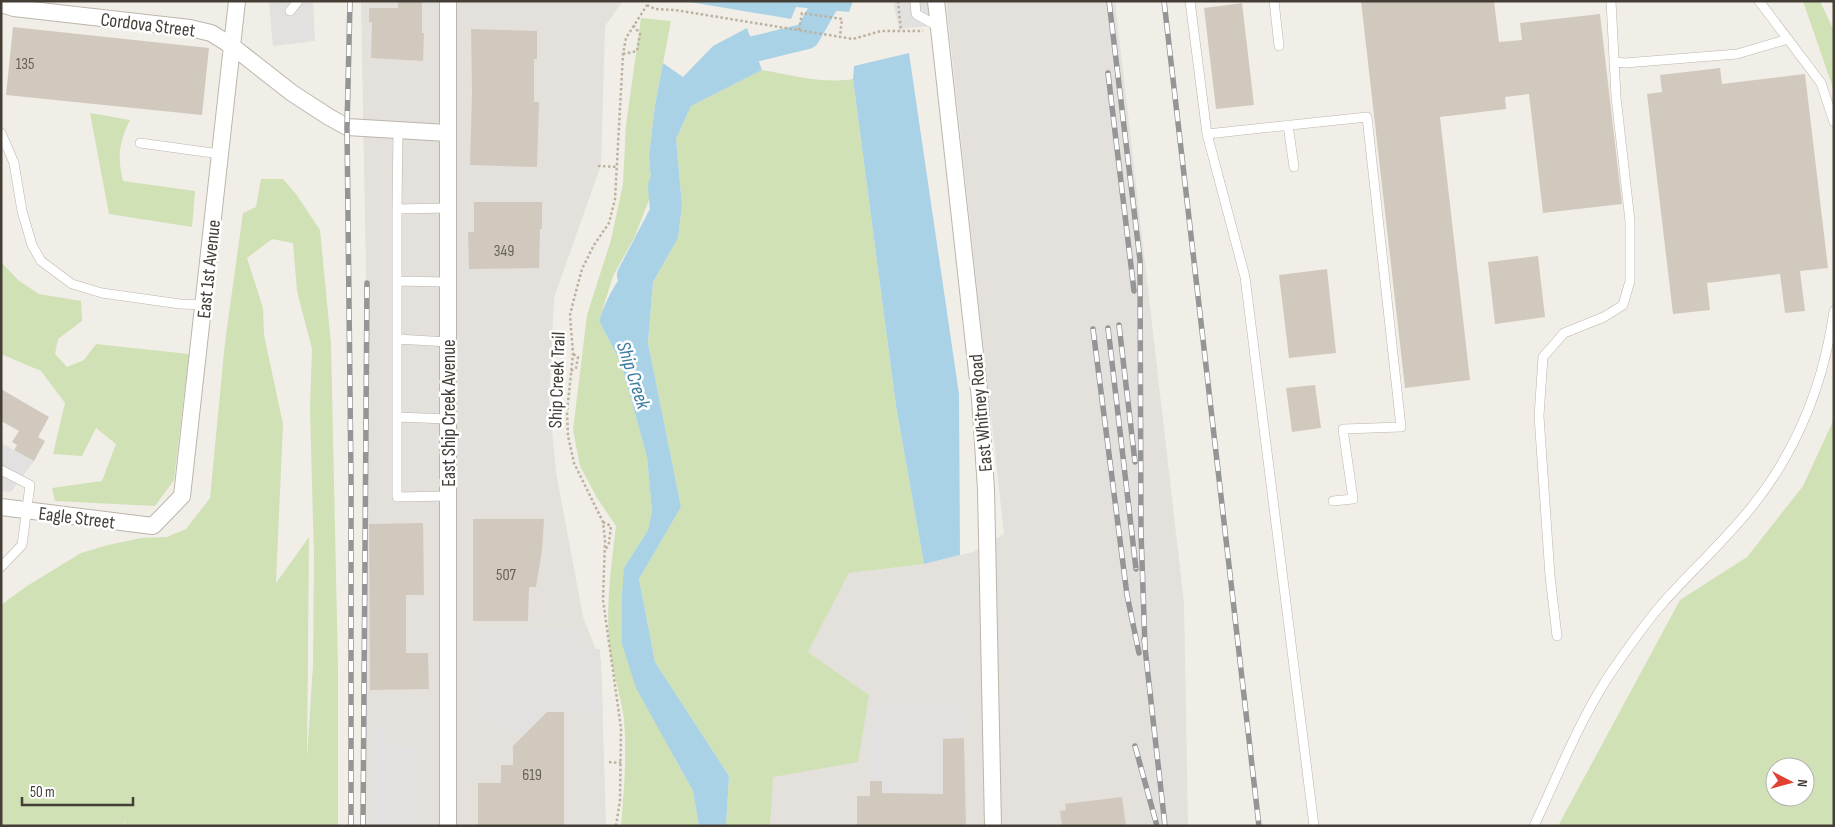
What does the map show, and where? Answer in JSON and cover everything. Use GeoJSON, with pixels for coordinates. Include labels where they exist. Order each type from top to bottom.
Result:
{"type":"FeatureCollection","features":[{"type":"Feature","properties":{"kind":"street","name":"East 1st Avenue"},"geometry":{"type":"LineString","coordinates":[[153,526],[182,496],[237,1]]}},
{"type":"Feature","properties":{"kind":"street","name":"East Ship Creek Avenue"},"geometry":{"type":"LineString","coordinates":[[448,1],[448,826]]}},
{"type":"Feature","properties":{"kind":"street","name":"East Whitney Road"},"geometry":{"type":"LineString","coordinates":[[936,1],[978,389],[986,489],[993,826]]}},
{"type":"Feature","properties":{"kind":"street","name":"Cordova Street"},"geometry":{"type":"LineString","coordinates":[[1,5],[190,28],[211,33],[232,46],[292,93],[347,127],[447,133]]}},
{"type":"Feature","properties":{"kind":"street","name":"Eagle Street"},"geometry":{"type":"LineString","coordinates":[[1,507],[153,526]]}},
{"type":"Feature","properties":{"kind":"lane"},"geometry":{"type":"LineString","coordinates":[[290,12],[298,1]]}},
{"type":"Feature","properties":{"kind":"lane"},"geometry":{"type":"LineString","coordinates":[[915,1],[916,14],[939,29]]}},
{"type":"Feature","properties":{"kind":"lane"},"geometry":{"type":"LineString","coordinates":[[1190,1],[1207,134],[1245,277],[1314,826]]}},
{"type":"Feature","properties":{"kind":"lane"},"geometry":{"type":"LineString","coordinates":[[1274,1],[1279,46]]}},
{"type":"Feature","properties":{"kind":"lane"},"geometry":{"type":"LineString","coordinates":[[1557,636],[1550,576],[1539,416],[1543,357],[1564,333],[1604,317],[1623,305],[1630,281],[1630,221],[1616,98],[1611,1]]}},
{"type":"Feature","properties":{"kind":"lane"},"geometry":{"type":"LineString","coordinates":[[1759,1],[1821,83],[1831,108],[1834,122]]}},
{"type":"Feature","properties":{"kind":"lane"},"geometry":{"type":"LineString","coordinates":[[1614,62],[1737,54],[1788,39]]}},
{"type":"Feature","properties":{"kind":"lane"},"geometry":{"type":"LineString","coordinates":[[1207,134],[1367,117],[1401,427],[1343,429],[1353,499],[1333,501]]}},
{"type":"Feature","properties":{"kind":"lane"},"geometry":{"type":"LineString","coordinates":[[1288,125],[1294,167]]}},
{"type":"Feature","properties":{"kind":"lane"},"geometry":{"type":"LineString","coordinates":[[398,130],[396,497],[448,496]]}},
{"type":"Feature","properties":{"kind":"lane"},"geometry":{"type":"LineString","coordinates":[[1,133],[14,163],[22,211],[32,245],[40,261],[72,284],[102,293],[180,304],[204,305]]}},
{"type":"Feature","properties":{"kind":"lane"},"geometry":{"type":"LineString","coordinates":[[140,143],[220,154]]}},
{"type":"Feature","properties":{"kind":"lane"},"geometry":{"type":"LineString","coordinates":[[397,209],[447,208]]}},
{"type":"Feature","properties":{"kind":"lane"},"geometry":{"type":"LineString","coordinates":[[397,281],[448,282]]}},
{"type":"Feature","properties":{"kind":"lane"},"geometry":{"type":"LineString","coordinates":[[1534,826],[1584,716],[1619,661],[1661,605],[1718,546],[1754,504],[1802,428],[1820,381],[1834,311]]}},
{"type":"Feature","properties":{"kind":"lane"},"geometry":{"type":"LineString","coordinates":[[397,339],[448,342]]}},
{"type":"Feature","properties":{"kind":"lane"},"geometry":{"type":"LineString","coordinates":[[397,417],[448,419]]}},
{"type":"Feature","properties":{"kind":"lane"},"geometry":{"type":"LineString","coordinates":[[1,470],[30,484],[28,511],[22,545],[1,567]]}},
{"type":"Feature","properties":{"kind":"path","name":"Ship Creek Trail"},"geometry":{"type":"LineString","coordinates":[[616,826],[620,800],[622,728],[603,600],[605,552],[603,522],[574,463],[568,436],[573,354],[570,315],[582,269],[594,245],[609,223],[616,199],[623,54],[626,38],[647,1]]}},
{"type":"Feature","properties":{"kind":"path"},"geometry":{"type":"LineString","coordinates":[[898,1],[902,31]]}},
{"type":"Feature","properties":{"kind":"path"},"geometry":{"type":"LineString","coordinates":[[646,5],[656,9],[675,10],[853,39],[881,31],[939,29]]}},
{"type":"Feature","properties":{"kind":"path"},"geometry":{"type":"LineString","coordinates":[[799,30],[802,13],[842,19],[840,37]]}},
{"type":"Feature","properties":{"kind":"path"},"geometry":{"type":"LineString","coordinates":[[623,54],[637,51],[640,34],[633,25]]}},
{"type":"Feature","properties":{"kind":"path"},"geometry":{"type":"LineString","coordinates":[[598,166],[618,167]]}},
{"type":"Feature","properties":{"kind":"path"},"geometry":{"type":"LineString","coordinates":[[571,371],[578,364],[578,357],[573,354]]}},
{"type":"Feature","properties":{"kind":"path"},"geometry":{"type":"LineString","coordinates":[[603,522],[611,526],[609,543],[605,552]]}},
{"type":"Feature","properties":{"kind":"path"},"geometry":{"type":"LineString","coordinates":[[609,762],[622,763]]}},
{"type":"Feature","properties":{"kind":"shaded area"},"geometry":{"type":"Polygon","coordinates":[[[269,1],[313,1],[315,41],[273,46],[269,1]]]}},
{"type":"Feature","properties":{"kind":"shaded area"},"geometry":{"type":"Polygon","coordinates":[[[361,1],[623,1],[605,26],[601,165],[554,298],[549,399],[556,472],[583,617],[601,662],[606,826],[363,826],[367,326],[361,1]]]}},
{"type":"Feature","properties":{"kind":"shaded area"},"geometry":{"type":"Polygon","coordinates":[[[893,1],[928,1],[931,26],[899,29],[893,1]]]}},
{"type":"Feature","properties":{"kind":"shaded area"},"geometry":{"type":"Polygon","coordinates":[[[946,1],[1115,1],[1184,603],[1188,826],[770,826],[772,777],[869,695],[808,652],[849,573],[924,564],[973,552],[1004,534],[946,1]]]}},
{"type":"Feature","properties":{"kind":"shaded area"},"geometry":{"type":"Polygon","coordinates":[[[1,443],[34,461],[11,492],[1,491],[1,443]]]}},
{"type":"Feature","properties":{"kind":"shaded area"},"geometry":{"type":"Polygon","coordinates":[[[579,628],[580,650],[600,649],[603,713],[547,712],[519,737],[510,729],[478,711],[482,629],[579,628]]]}},
{"type":"Feature","properties":{"kind":"shaded area"},"geometry":{"type":"Polygon","coordinates":[[[872,706],[965,706],[964,738],[943,739],[943,794],[882,793],[882,781],[870,781],[872,706]]]}},
{"type":"Feature","properties":{"kind":"shaded area"},"geometry":{"type":"Polygon","coordinates":[[[374,726],[386,726],[387,747],[419,747],[419,826],[374,826],[374,726]]]}},
{"type":"Feature","properties":{"kind":"green space"},"geometry":{"type":"Polygon","coordinates":[[[1803,1],[1820,1],[1834,31],[1834,91],[1803,1]]]}},
{"type":"Feature","properties":{"kind":"green space"},"geometry":{"type":"Polygon","coordinates":[[[641,18],[671,21],[655,105],[649,157],[652,192],[635,236],[613,276],[599,321],[621,363],[647,457],[652,511],[648,530],[624,568],[674,757],[693,791],[699,826],[621,826],[625,772],[625,732],[623,710],[610,652],[608,620],[609,589],[616,526],[597,498],[580,466],[573,430],[587,315],[611,240],[623,184],[626,125],[641,18]]]}},
{"type":"Feature","properties":{"kind":"green space"},"geometry":{"type":"Polygon","coordinates":[[[762,70],[819,80],[853,79],[896,406],[924,564],[849,573],[808,652],[869,695],[858,762],[773,777],[770,826],[726,826],[729,776],[655,662],[639,579],[681,507],[648,343],[653,282],[678,238],[682,205],[676,139],[691,106],[762,70]]]}},
{"type":"Feature","properties":{"kind":"green space"},"geometry":{"type":"Polygon","coordinates":[[[90,113],[130,120],[123,136],[120,150],[123,181],[195,191],[192,227],[109,214],[90,113]]]}},
{"type":"Feature","properties":{"kind":"green space"},"geometry":{"type":"Polygon","coordinates":[[[261,179],[283,179],[296,194],[320,230],[331,344],[338,667],[338,826],[125,826],[124,818],[124,826],[1,826],[1,605],[27,586],[81,553],[141,538],[167,537],[186,529],[210,498],[225,342],[243,213],[256,207],[261,179]],[[272,239],[247,258],[263,308],[264,335],[283,424],[276,583],[309,537],[307,759],[313,665],[314,557],[310,409],[312,349],[297,291],[293,243],[272,239]]]}},
{"type":"Feature","properties":{"kind":"green space"},"geometry":{"type":"Polygon","coordinates":[[[1,262],[18,280],[39,294],[81,301],[82,321],[58,339],[55,354],[67,367],[84,360],[96,344],[189,354],[174,480],[155,506],[55,501],[52,488],[102,481],[116,444],[96,428],[82,456],[53,454],[65,403],[41,371],[1,354],[1,262]]]}},
{"type":"Feature","properties":{"kind":"green space"},"geometry":{"type":"Polygon","coordinates":[[[1834,419],[1834,826],[1558,826],[1680,600],[1747,557],[1803,486],[1834,419]]]}},
{"type":"Feature","properties":{"kind":"water"},"geometry":{"type":"Polygon","coordinates":[[[684,1],[853,1],[849,12],[796,7],[791,19],[684,1]]]}},
{"type":"Feature","properties":{"kind":"water"},"geometry":{"type":"Polygon","coordinates":[[[747,28],[762,70],[691,106],[676,139],[682,205],[678,238],[653,282],[648,343],[681,507],[639,579],[655,662],[729,776],[726,826],[699,826],[693,791],[636,688],[622,644],[624,568],[648,530],[652,511],[647,457],[621,363],[599,321],[617,282],[661,228],[652,192],[649,157],[655,105],[663,63],[683,77],[713,46],[747,28]]]}},
{"type":"Feature","properties":{"kind":"water"},"geometry":{"type":"Polygon","coordinates":[[[909,53],[959,394],[960,555],[924,564],[896,406],[853,79],[854,66],[909,53]]]}},
{"type":"Feature","properties":{"kind":"building"},"geometry":{"type":"Polygon","coordinates":[[[398,1],[422,1],[423,61],[371,58],[372,22],[369,22],[369,8],[398,8],[398,1]]]}},
{"type":"Feature","properties":{"kind":"building"},"geometry":{"type":"Polygon","coordinates":[[[1361,1],[1494,1],[1499,42],[1522,40],[1520,23],[1600,14],[1622,204],[1543,213],[1529,94],[1505,97],[1506,109],[1440,117],[1470,380],[1405,388],[1361,1]]]}},
{"type":"Feature","properties":{"kind":"building"},"geometry":{"type":"Polygon","coordinates":[[[1242,3],[1254,105],[1216,109],[1204,8],[1242,3]]]}},
{"type":"Feature","properties":{"kind":"building"},"geometry":{"type":"Polygon","coordinates":[[[13,27],[209,48],[202,115],[6,95],[13,27]]]}},
{"type":"Feature","properties":{"kind":"building"},"geometry":{"type":"Polygon","coordinates":[[[471,29],[537,31],[537,59],[534,59],[534,102],[539,102],[537,167],[470,165],[471,29]]]}},
{"type":"Feature","properties":{"kind":"building"},"geometry":{"type":"Polygon","coordinates":[[[1720,68],[1722,84],[1805,74],[1828,268],[1800,271],[1805,311],[1785,313],[1780,274],[1707,283],[1710,310],[1673,314],[1647,94],[1662,92],[1660,75],[1720,68]]]}},
{"type":"Feature","properties":{"kind":"building"},"geometry":{"type":"Polygon","coordinates":[[[474,202],[542,202],[539,268],[469,269],[468,232],[474,232],[474,202]]]}},
{"type":"Feature","properties":{"kind":"building"},"geometry":{"type":"Polygon","coordinates":[[[1538,256],[1545,317],[1495,324],[1488,262],[1538,256]]]}},
{"type":"Feature","properties":{"kind":"building"},"geometry":{"type":"Polygon","coordinates":[[[1327,269],[1336,353],[1289,358],[1279,275],[1327,269]]]}},
{"type":"Feature","properties":{"kind":"building"},"geometry":{"type":"Polygon","coordinates":[[[1315,385],[1321,428],[1292,432],[1286,388],[1315,385]]]}},
{"type":"Feature","properties":{"kind":"building"},"geometry":{"type":"Polygon","coordinates":[[[1,389],[49,417],[38,437],[45,441],[34,461],[14,450],[17,445],[12,442],[19,431],[1,421],[1,389]]]}},
{"type":"Feature","properties":{"kind":"building"},"geometry":{"type":"Polygon","coordinates":[[[473,519],[544,519],[542,550],[536,587],[529,587],[528,621],[473,621],[473,519]]]}},
{"type":"Feature","properties":{"kind":"building"},"geometry":{"type":"Polygon","coordinates":[[[423,523],[424,595],[406,595],[406,653],[428,653],[429,689],[370,690],[369,524],[423,523]]]}},
{"type":"Feature","properties":{"kind":"building"},"geometry":{"type":"Polygon","coordinates":[[[547,712],[564,712],[564,826],[478,826],[478,783],[501,783],[501,765],[513,765],[513,746],[547,712]]]}},
{"type":"Feature","properties":{"kind":"building"},"geometry":{"type":"Polygon","coordinates":[[[964,738],[966,826],[857,826],[857,796],[870,796],[870,781],[882,781],[882,793],[943,794],[943,739],[964,738]]]}},
{"type":"Feature","properties":{"kind":"building"},"geometry":{"type":"Polygon","coordinates":[[[1122,797],[1126,826],[1062,826],[1060,811],[1066,810],[1065,804],[1122,797]]]}},
{"type":"Feature","properties":{"kind":"waterway","name":"Ship Creek"},"geometry":{"type":"LineString","coordinates":[[722,66],[754,49],[807,36],[827,1]]}},
{"type":"Feature","properties":{"kind":"waterway","name":"Ship Creek"},"geometry":{"type":"LineString","coordinates":[[630,275],[663,212],[661,185]]}},
{"type":"Feature","properties":{"kind":"railway"},"geometry":{"type":"LineString","coordinates":[[350,1],[347,127],[351,479],[351,826]]}},
{"type":"Feature","properties":{"kind":"railway"},"geometry":{"type":"LineString","coordinates":[[1109,1],[1140,260],[1141,533],[1145,646]]}},
{"type":"Feature","properties":{"kind":"railway"},"geometry":{"type":"LineString","coordinates":[[1164,1],[1259,826]]}},
{"type":"Feature","properties":{"kind":"railway"},"geometry":{"type":"LineString","coordinates":[[1108,73],[1134,291]]}},
{"type":"Feature","properties":{"kind":"railway"},"geometry":{"type":"LineString","coordinates":[[363,826],[367,283]]}},
{"type":"Feature","properties":{"kind":"railway"},"geometry":{"type":"LineString","coordinates":[[1119,325],[1135,462]]}},
{"type":"Feature","properties":{"kind":"railway"},"geometry":{"type":"LineString","coordinates":[[1108,328],[1136,569]]}},
{"type":"Feature","properties":{"kind":"railway"},"geometry":{"type":"LineString","coordinates":[[1093,329],[1127,595],[1139,653]]}},
{"type":"Feature","properties":{"kind":"railway"},"geometry":{"type":"LineString","coordinates":[[1144,639],[1165,826]]}},
{"type":"Feature","properties":{"kind":"railway"},"geometry":{"type":"LineString","coordinates":[[1135,746],[1157,826]]}}]}
